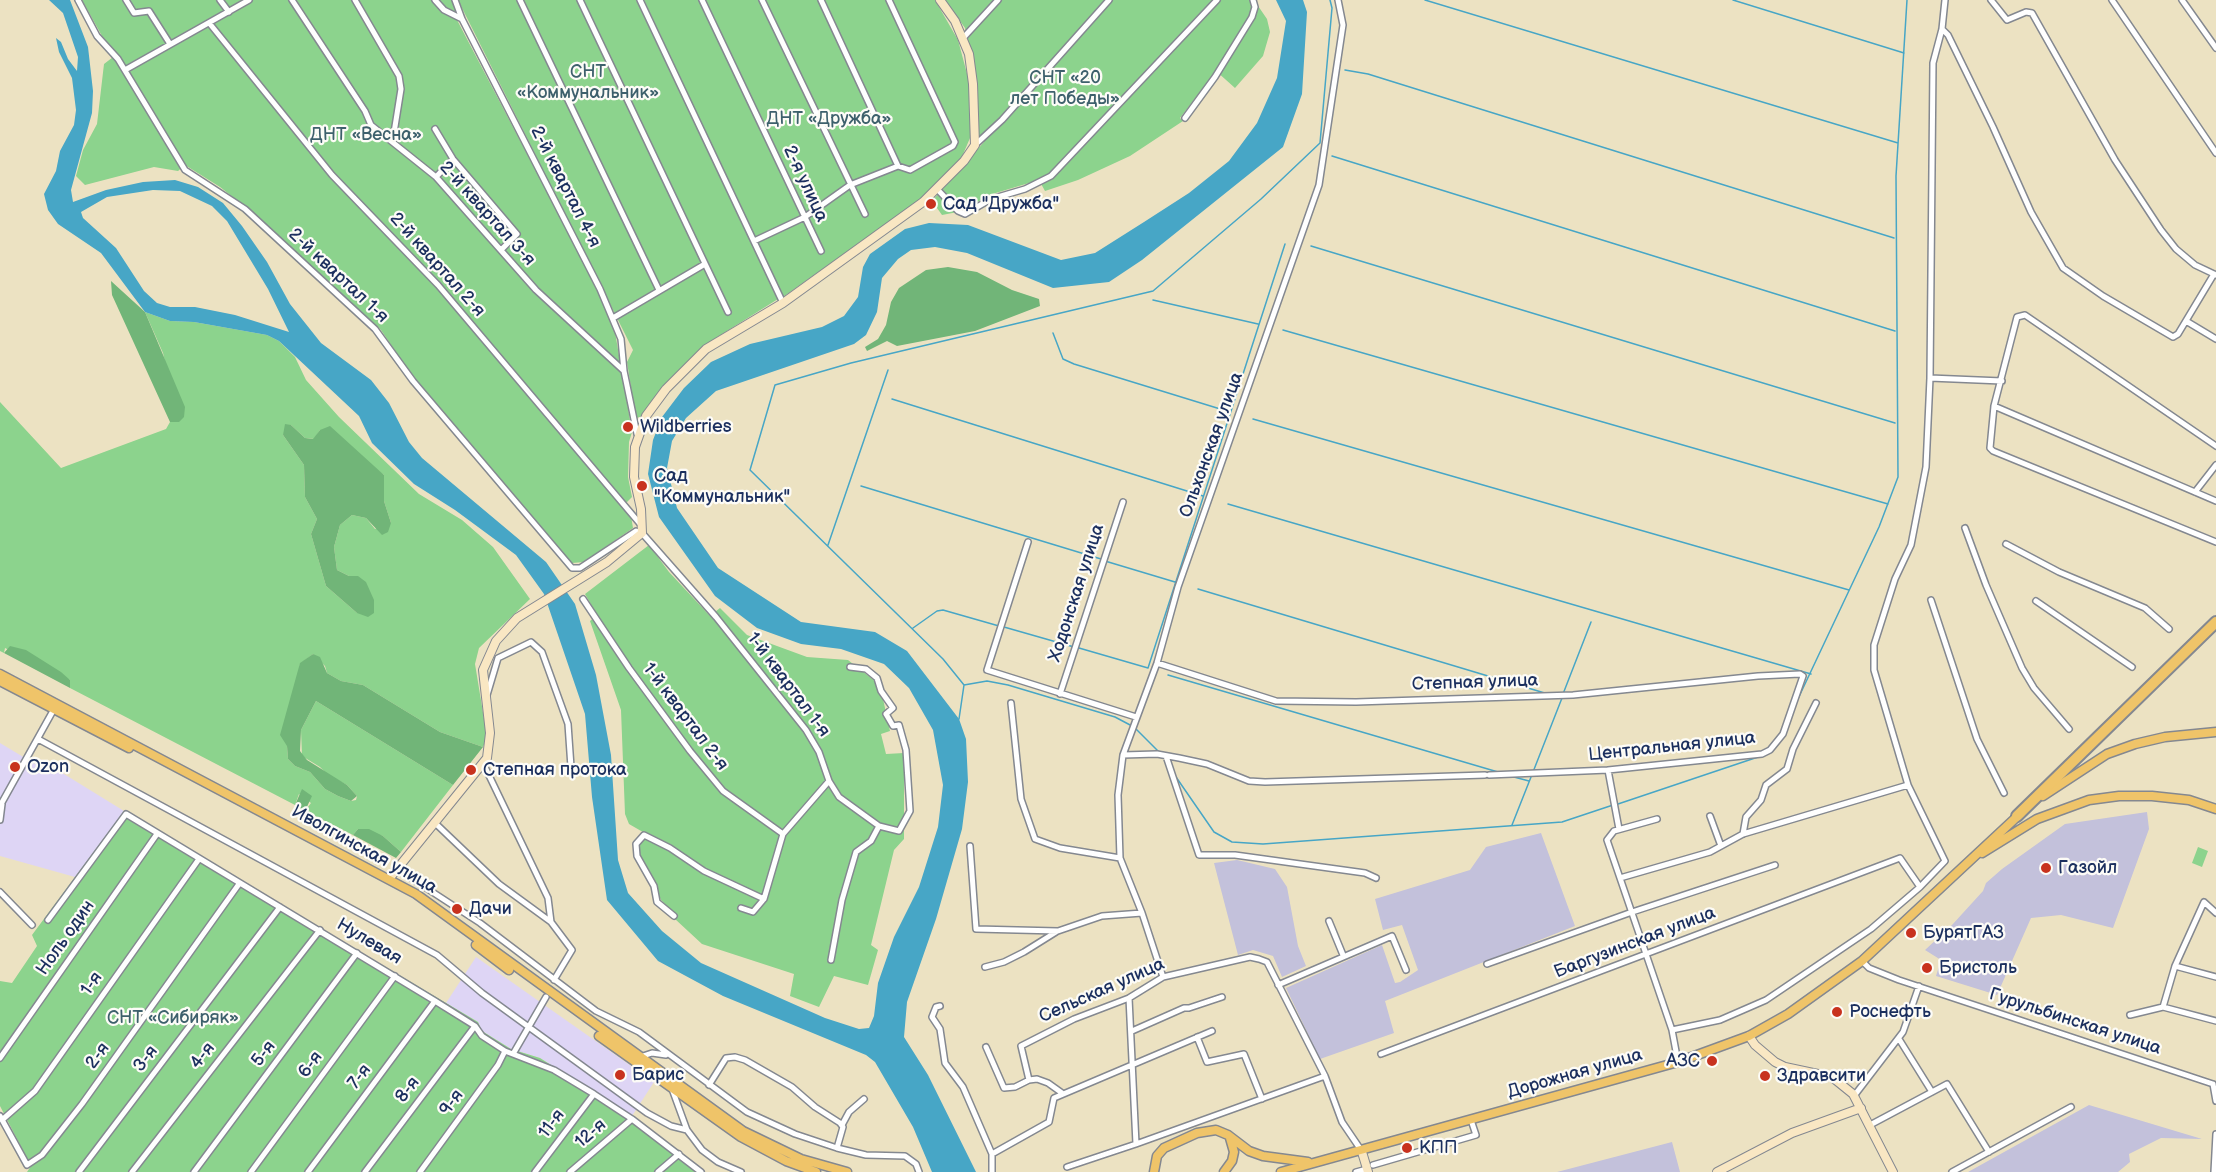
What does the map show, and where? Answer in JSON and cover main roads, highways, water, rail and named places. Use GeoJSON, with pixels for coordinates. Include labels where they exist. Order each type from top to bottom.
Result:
{"type":"FeatureCollection","features":[{"type":"Feature","properties":{"kind":"highway"},"geometry":{"type":"LineString","coordinates":[[2017,816],[2216,622]]}},
{"type":"Feature","properties":{"kind":"main road","name":"Иволгинская улица"},"geometry":{"type":"LineString","coordinates":[[0,674],[416,894],[639,1058],[760,1140],[812,1163],[847,1172]]}},
{"type":"Feature","properties":{"kind":"main road","name":"Иволгинская улица"},"geometry":{"type":"LineString","coordinates":[[0,681],[412,898],[672,1089],[749,1142],[786,1161],[816,1172]]}},
{"type":"Feature","properties":{"kind":"main road","name":"Дорожная улица"},"geometry":{"type":"LineString","coordinates":[[1281,1172],[1362,1152],[1678,1062],[1749,1036],[1788,1014],[1862,961],[2017,816],[2074,773],[2107,754],[2135,744],[2165,737],[2216,732]]}},
{"type":"Feature","properties":{"kind":"main road"},"geometry":{"type":"LineString","coordinates":[[1964,864],[2037,819],[2090,800],[2119,796],[2152,796],[2189,800],[2216,809]]}},
{"type":"Feature","properties":{"kind":"main road"},"geometry":{"type":"LineString","coordinates":[[1155,1172],[1157,1156],[1172,1143],[1197,1133],[1216,1130],[1228,1135],[1249,1151],[1270,1158],[1323,1162]]}},
{"type":"Feature","properties":{"kind":"main road"},"geometry":{"type":"LineString","coordinates":[[1224,1172],[1232,1161],[1234,1152],[1228,1135]]}},
{"type":"Feature","properties":{"kind":"water"},"geometry":{"type":"Polygon","coordinates":[[[49,0],[70,0],[88,47],[93,91],[92,113],[71,190],[73,202],[106,190],[143,182],[175,180],[198,187],[223,203],[267,262],[290,304],[321,343],[371,380],[389,403],[409,442],[422,458],[546,562],[575,604],[596,675],[611,755],[618,860],[628,893],[662,931],[701,963],[825,1018],[859,1029],[869,1028],[874,1016],[878,983],[894,937],[919,887],[938,827],[943,785],[933,730],[909,688],[884,664],[841,649],[801,644],[757,628],[715,596],[659,517],[648,474],[653,440],[662,417],[684,388],[711,362],[750,344],[822,327],[844,316],[858,297],[863,267],[870,254],[905,229],[929,223],[968,225],[1061,260],[1095,253],[1189,193],[1229,161],[1257,123],[1277,78],[1286,21],[1276,0],[1303,0],[1307,12],[1302,94],[1283,147],[1142,260],[1109,282],[1053,288],[967,253],[935,247],[911,250],[898,259],[882,278],[877,312],[866,335],[854,344],[716,391],[686,418],[672,441],[667,468],[677,508],[718,568],[801,622],[875,632],[907,651],[959,719],[966,739],[968,782],[962,829],[936,919],[907,1002],[904,1037],[928,1075],[976,1172],[932,1172],[913,1127],[875,1062],[866,1055],[723,996],[658,961],[607,900],[592,797],[585,714],[544,594],[516,555],[455,510],[414,484],[372,443],[359,416],[279,341],[267,335],[194,322],[170,321],[145,312],[101,253],[58,224],[48,210],[44,194],[56,171],[60,151],[74,125],[76,110],[72,78],[59,52],[56,38],[61,42],[68,59],[77,71],[78,57],[63,13],[49,0]],[[153,190],[107,197],[81,212],[83,218],[116,248],[144,291],[157,303],[170,307],[195,307],[235,315],[289,332],[268,289],[227,221],[212,206],[180,191],[153,190]]]}},
{"type":"Feature","properties":{"kind":"waterway"},"geometry":{"type":"LineString","coordinates":[[959,719],[964,685],[943,659],[750,470],[775,385],[851,363],[1153,291],[1261,199],[1320,143],[1332,8],[1330,0]]}},
{"type":"Feature","properties":{"kind":"waterway"},"geometry":{"type":"LineString","coordinates":[[1425,0],[1898,143]]}},
{"type":"Feature","properties":{"kind":"waterway"},"geometry":{"type":"LineString","coordinates":[[1733,0],[1904,53]]}},
{"type":"Feature","properties":{"kind":"waterway"},"geometry":{"type":"LineString","coordinates":[[1796,703],[1879,527],[1898,477],[1896,176],[1907,0]]}},
{"type":"Feature","properties":{"kind":"waterway"},"geometry":{"type":"LineString","coordinates":[[1345,70],[1368,74],[1894,238]]}},
{"type":"Feature","properties":{"kind":"waterway"},"geometry":{"type":"LineString","coordinates":[[1332,156],[1895,331]]}},
{"type":"Feature","properties":{"kind":"waterway"},"geometry":{"type":"LineString","coordinates":[[1079,648],[1148,668],[1285,244]]}},
{"type":"Feature","properties":{"kind":"waterway"},"geometry":{"type":"LineString","coordinates":[[1311,246],[1895,423]]}},
{"type":"Feature","properties":{"kind":"waterway"},"geometry":{"type":"LineString","coordinates":[[1153,300],[1258,324]]}},
{"type":"Feature","properties":{"kind":"waterway"},"geometry":{"type":"LineString","coordinates":[[1283,330],[1888,504]]}},
{"type":"Feature","properties":{"kind":"waterway"},"geometry":{"type":"LineString","coordinates":[[1053,333],[1063,359],[1074,364],[1230,412]]}},
{"type":"Feature","properties":{"kind":"waterway"},"geometry":{"type":"LineString","coordinates":[[828,545],[888,370]]}},
{"type":"Feature","properties":{"kind":"waterway"},"geometry":{"type":"LineString","coordinates":[[892,399],[1203,496]]}},
{"type":"Feature","properties":{"kind":"waterway"},"geometry":{"type":"LineString","coordinates":[[1253,419],[1849,590]]}},
{"type":"Feature","properties":{"kind":"waterway"},"geometry":{"type":"LineString","coordinates":[[861,486],[1101,559]]}},
{"type":"Feature","properties":{"kind":"waterway"},"geometry":{"type":"LineString","coordinates":[[1228,504],[1811,674]]}},
{"type":"Feature","properties":{"kind":"waterway"},"geometry":{"type":"LineString","coordinates":[[1105,561],[1175,582]]}},
{"type":"Feature","properties":{"kind":"waterway"},"geometry":{"type":"LineString","coordinates":[[1198,589],[1548,694]]}},
{"type":"Feature","properties":{"kind":"waterway"},"geometry":{"type":"LineString","coordinates":[[913,628],[937,611],[943,610],[999,626]]}},
{"type":"Feature","properties":{"kind":"waterway"},"geometry":{"type":"LineString","coordinates":[[1563,694],[1591,622]]}},
{"type":"Feature","properties":{"kind":"waterway"},"geometry":{"type":"LineString","coordinates":[[1004,627],[1074,647]]}},
{"type":"Feature","properties":{"kind":"waterway"},"geometry":{"type":"LineString","coordinates":[[1168,675],[1498,772]]}},
{"type":"Feature","properties":{"kind":"waterway"},"geometry":{"type":"LineString","coordinates":[[964,685],[987,681],[1008,685],[1115,717],[1132,726]]}},
{"type":"Feature","properties":{"kind":"waterway"},"geometry":{"type":"LineString","coordinates":[[1533,772],[1562,698]]}},
{"type":"Feature","properties":{"kind":"waterway"},"geometry":{"type":"LineString","coordinates":[[1136,729],[1158,751]]}},
{"type":"Feature","properties":{"kind":"waterway"},"geometry":{"type":"LineString","coordinates":[[1618,804],[1761,756]]}},
{"type":"Feature","properties":{"kind":"waterway"},"geometry":{"type":"LineString","coordinates":[[1176,777],[1214,832],[1232,842],[1263,844],[1562,822],[1613,805]]}},
{"type":"Feature","properties":{"kind":"waterway"},"geometry":{"type":"LineString","coordinates":[[1514,777],[1529,781]]}},
{"type":"Feature","properties":{"kind":"waterway"},"geometry":{"type":"LineString","coordinates":[[1512,825],[1531,777]]}},
{"type":"Feature","properties":{"kind":"place","name":"Сад \"Дружба\""},"geometry":{"type":"Point","coordinates":[931,204]}},
{"type":"Feature","properties":{"kind":"place","name":"Wildberries"},"geometry":{"type":"Point","coordinates":[628,427]}},
{"type":"Feature","properties":{"kind":"place","name":"Сад \"Коммунальник\""},"geometry":{"type":"Point","coordinates":[642,486]}},
{"type":"Feature","properties":{"kind":"place","name":"Ozon"},"geometry":{"type":"Point","coordinates":[15,767]}},
{"type":"Feature","properties":{"kind":"place","name":"Степная протока"},"geometry":{"type":"Point","coordinates":[471,770]}},
{"type":"Feature","properties":{"kind":"place","name":"Газойл"},"geometry":{"type":"Point","coordinates":[2046,868]}},
{"type":"Feature","properties":{"kind":"place","name":"Дачи"},"geometry":{"type":"Point","coordinates":[457,909]}},
{"type":"Feature","properties":{"kind":"place","name":"БурятГАЗ"},"geometry":{"type":"Point","coordinates":[1911,933]}},
{"type":"Feature","properties":{"kind":"place","name":"Бристоль"},"geometry":{"type":"Point","coordinates":[1927,968]}},
{"type":"Feature","properties":{"kind":"place","name":"Роснефть"},"geometry":{"type":"Point","coordinates":[1837,1012]}},
{"type":"Feature","properties":{"kind":"place","name":"АЗС"},"geometry":{"type":"Point","coordinates":[1712,1061]}},
{"type":"Feature","properties":{"kind":"place","name":"Барис"},"geometry":{"type":"Point","coordinates":[620,1075]}},
{"type":"Feature","properties":{"kind":"place","name":"Здравсити"},"geometry":{"type":"Point","coordinates":[1765,1076]}},
{"type":"Feature","properties":{"kind":"place","name":"КПП"},"geometry":{"type":"Point","coordinates":[1407,1148]}},
{"type":"Feature","properties":{"kind":"park label","name":"СНТ «Коммунальник»"},"geometry":{"type":"Point","coordinates":[588,82]}},
{"type":"Feature","properties":{"kind":"park label","name":"СНТ «20 лет Победы»"},"geometry":{"type":"Point","coordinates":[1065,88]}},
{"type":"Feature","properties":{"kind":"park label","name":"ДНТ «Дружба»"},"geometry":{"type":"Point","coordinates":[829,119]}},
{"type":"Feature","properties":{"kind":"park label","name":"ДНТ «Весна»"},"geometry":{"type":"Point","coordinates":[366,135]}},
{"type":"Feature","properties":{"kind":"park label","name":"СНТ «Сибиряк»"},"geometry":{"type":"Point","coordinates":[173,1018]}}]}
